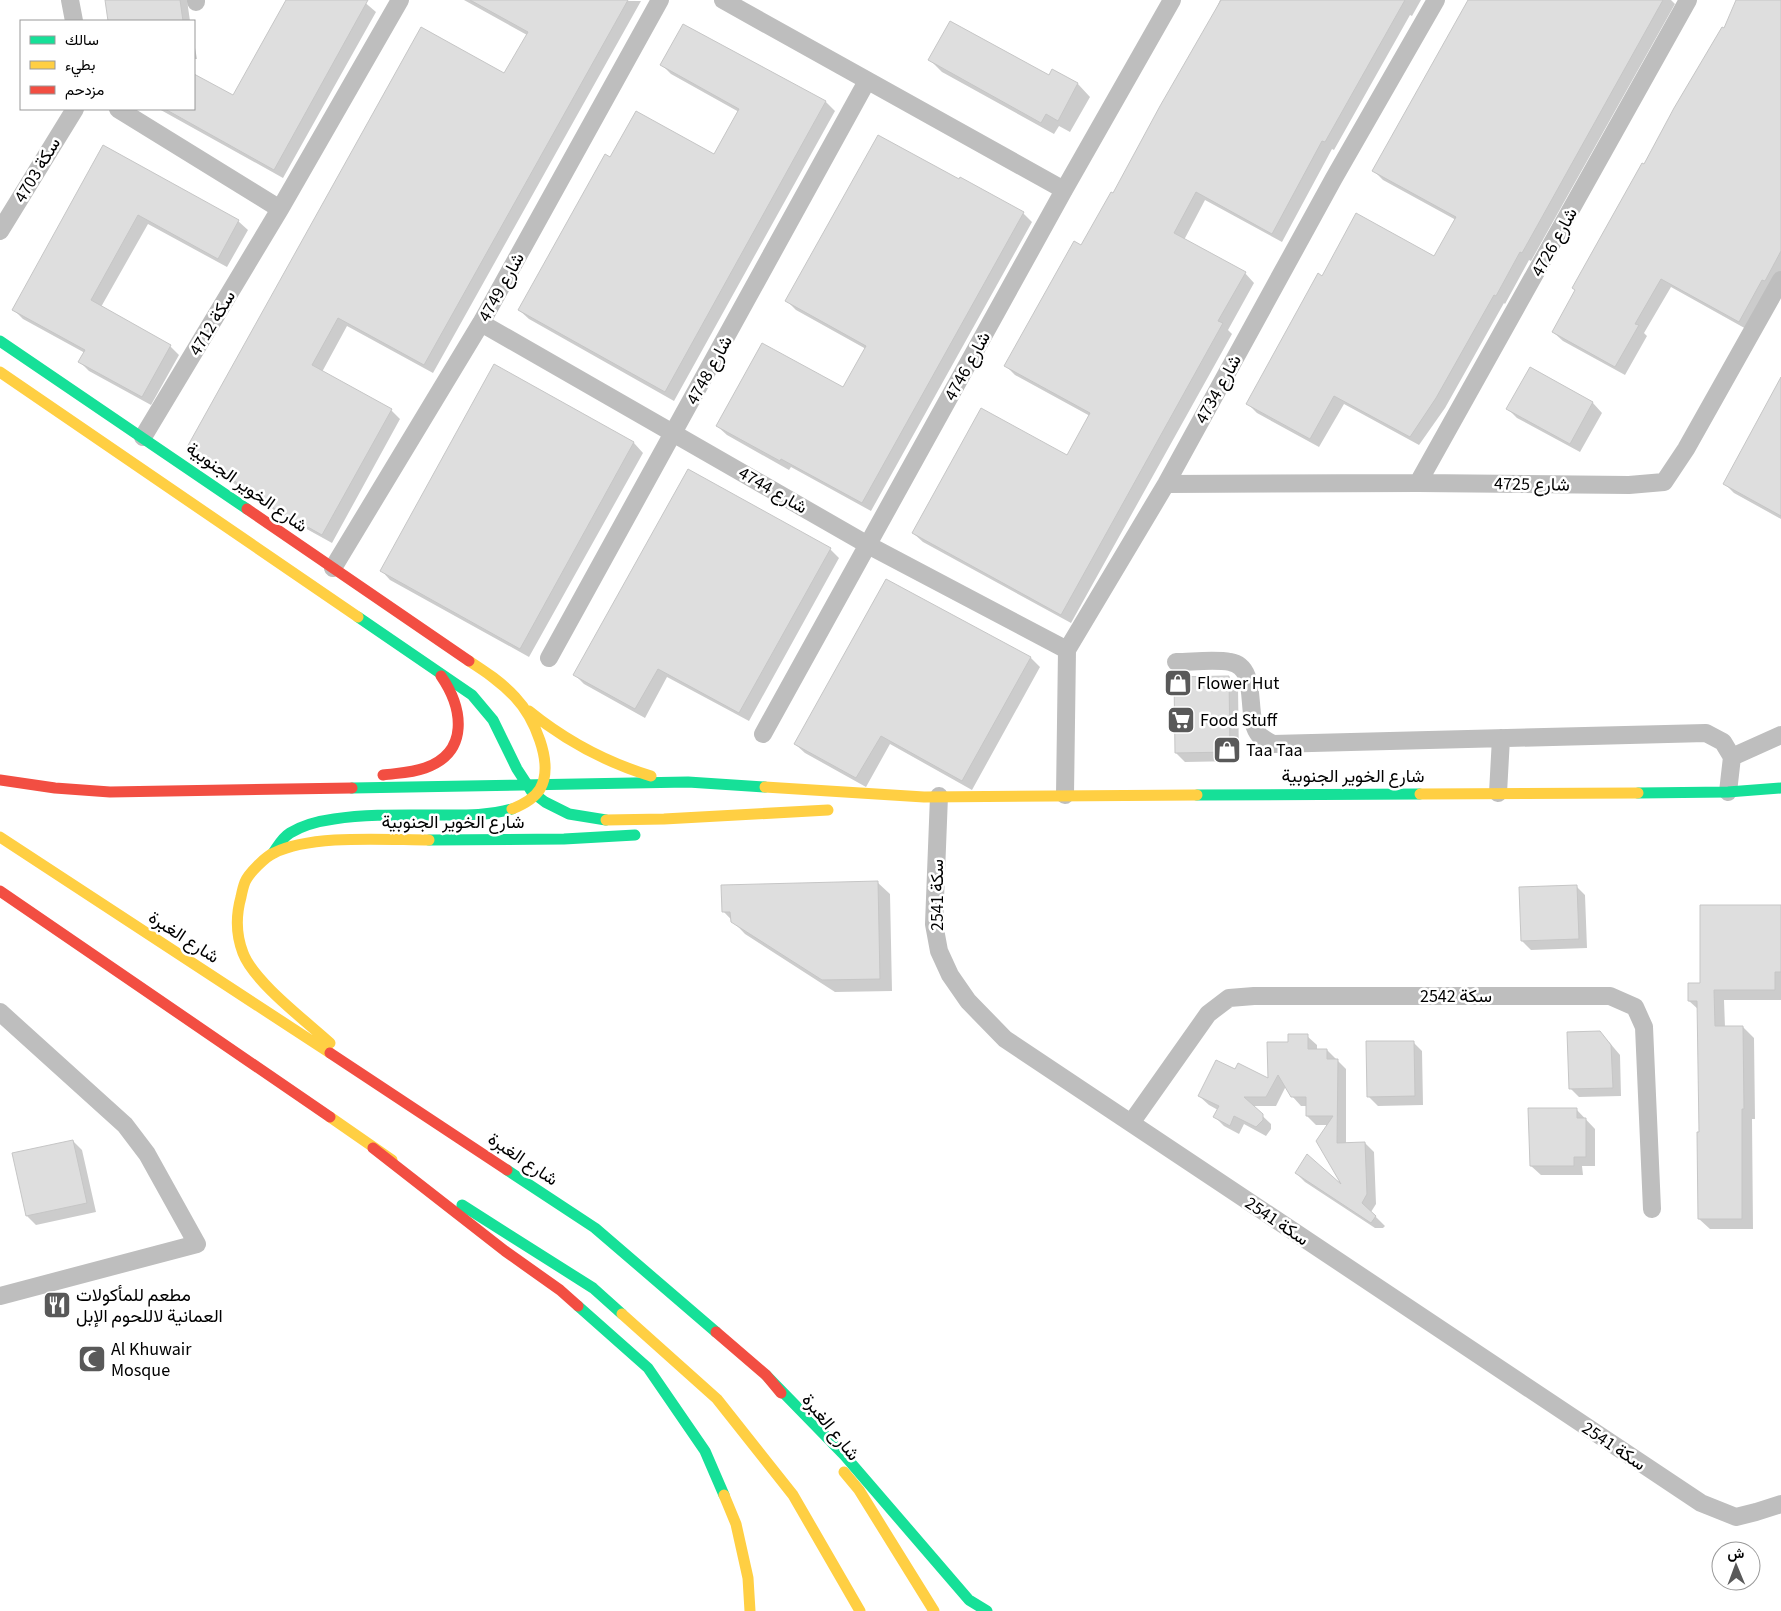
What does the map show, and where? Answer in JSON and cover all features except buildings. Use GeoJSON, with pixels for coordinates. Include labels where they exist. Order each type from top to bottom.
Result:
{"type":"FeatureCollection","features":[{"type":"Feature","properties":{"kind":"main road","name":"شارع الخوير الجنوبية"},"geometry":{"type":"LineString","coordinates":[[0,341],[496,679],[523,705],[536,728],[544,760],[542,785]]}},
{"type":"Feature","properties":{"kind":"main road","name":"شارع الخوير الجنوبية"},"geometry":{"type":"LineString","coordinates":[[0,372],[466,690],[483,706],[493,720],[527,786]]}},
{"type":"Feature","properties":{"kind":"main road"},"geometry":{"type":"LineString","coordinates":[[368,776],[406,773],[429,767],[448,754],[458,738],[460,716],[454,696],[443,678],[426,662]]}},
{"type":"Feature","properties":{"kind":"main road"},"geometry":{"type":"LineString","coordinates":[[523,705],[546,726],[599,758],[643,774],[688,782]]}},
{"type":"Feature","properties":{"kind":"main road"},"geometry":{"type":"LineString","coordinates":[[191,792],[230,782],[339,777]]}},
{"type":"Feature","properties":{"kind":"main road","name":"شارع الخوير الجنوبية"},"geometry":{"type":"LineString","coordinates":[[0,780],[70,791],[110,792],[688,782],[931,796],[1728,792],[1781,788]]}},
{"type":"Feature","properties":{"kind":"main road"},"geometry":{"type":"LineString","coordinates":[[273,853],[282,839],[292,832],[319,822],[385,815],[476,815],[509,810],[535,796],[542,785]]}},
{"type":"Feature","properties":{"kind":"main road"},"geometry":{"type":"LineString","coordinates":[[527,786],[535,796],[569,814],[607,820],[664,819],[832,810],[727,828]]}},
{"type":"Feature","properties":{"kind":"main road","name":"شارع الخوير الجنوبية"},"geometry":{"type":"LineString","coordinates":[[883,805],[931,796]]}},
{"type":"Feature","properties":{"kind":"main road","name":"شارع الخوير الجنوبية"},"geometry":{"type":"LineString","coordinates":[[370,1079],[268,987],[254,973],[243,954],[238,935],[237,918],[245,880],[256,868],[273,853],[292,846],[310,843],[345,840],[564,839],[646,834]]}},
{"type":"Feature","properties":{"kind":"main road","name":"شارع الغبرة"},"geometry":{"type":"LineString","coordinates":[[0,837],[595,1228],[766,1375],[859,1490],[934,1611]]}},
{"type":"Feature","properties":{"kind":"main road"},"geometry":{"type":"LineString","coordinates":[[0,891],[373,1148],[593,1288],[717,1399],[793,1495],[860,1611]]}},
{"type":"Feature","properties":{"kind":"main road"},"geometry":{"type":"LineString","coordinates":[[373,1148],[560,1290],[648,1368],[705,1451],[736,1524],[748,1578],[750,1611]]}},
{"type":"Feature","properties":{"kind":"main road"},"geometry":{"type":"LineString","coordinates":[[766,1375],[845,1456],[969,1600],[987,1611]]}},
{"type":"Feature","properties":{"kind":"street"},"geometry":{"type":"LineString","coordinates":[[70,0],[74,20]]}},
{"type":"Feature","properties":{"kind":"street","name":"سكة 4712"},"geometry":{"type":"LineString","coordinates":[[143,437],[280,209],[400,0]]}},
{"type":"Feature","properties":{"kind":"street","name":"4749 شارع"},"geometry":{"type":"LineString","coordinates":[[333,568],[481,323],[660,0]]}},
{"type":"Feature","properties":{"kind":"street"},"geometry":{"type":"LineString","coordinates":[[723,0],[1064,190]]}},
{"type":"Feature","properties":{"kind":"street","name":"4746 شارع"},"geometry":{"type":"LineString","coordinates":[[763,734],[1064,190],[1172,0]]}},
{"type":"Feature","properties":{"kind":"street","name":"4734 شارع"},"geometry":{"type":"LineString","coordinates":[[1067,650],[1166,484],[1334,178],[1436,0]]}},
{"type":"Feature","properties":{"kind":"street","name":"4726 شارع"},"geometry":{"type":"LineString","coordinates":[[1418,483],[1688,0]]}},
{"type":"Feature","properties":{"kind":"street","name":"4748 شارع"},"geometry":{"type":"LineString","coordinates":[[549,658],[867,80]]}},
{"type":"Feature","properties":{"kind":"street","name":"4703 سكة"},"geometry":{"type":"LineString","coordinates":[[0,231],[74,110]]}},
{"type":"Feature","properties":{"kind":"street"},"geometry":{"type":"LineString","coordinates":[[120,110],[280,209]]}},
{"type":"Feature","properties":{"kind":"street","name":"4725 شارع"},"geometry":{"type":"LineString","coordinates":[[1166,484],[1418,483],[1629,486],[1664,482],[1686,449],[1781,280]]}},
{"type":"Feature","properties":{"kind":"street","name":"4744 شارع"},"geometry":{"type":"LineString","coordinates":[[481,323],[868,545],[1067,650]]}},
{"type":"Feature","properties":{"kind":"street"},"geometry":{"type":"LineString","coordinates":[[1065,795],[1067,650]]}},
{"type":"Feature","properties":{"kind":"street"},"geometry":{"type":"LineString","coordinates":[[1176,662],[1231,662],[1240,666],[1248,678],[1254,722],[1260,735],[1273,744],[1706,733],[1723,742],[1732,757],[1728,792]]}},
{"type":"Feature","properties":{"kind":"street"},"geometry":{"type":"LineString","coordinates":[[1732,757],[1781,736]]}},
{"type":"Feature","properties":{"kind":"street"},"geometry":{"type":"LineString","coordinates":[[1498,793],[1501,738]]}},
{"type":"Feature","properties":{"kind":"street","name":"سكة 2541"},"geometry":{"type":"LineString","coordinates":[[931,796],[934,924],[939,951],[950,975],[968,1001],[1004,1039],[1701,1503],[1736,1516],[1781,1504]]}},
{"type":"Feature","properties":{"kind":"street","name":"سكة 2542"},"geometry":{"type":"LineString","coordinates":[[1131,1123],[1208,1014],[1229,998],[1254,996],[1610,996],[1635,1007],[1644,1027],[1652,1210]]}},
{"type":"Feature","properties":{"kind":"street"},"geometry":{"type":"LineString","coordinates":[[0,1012],[126,1125],[147,1154],[197,1244],[0,1296]]}},
{"type":"Feature","properties":{"kind":"traffic: fast"},"geometry":{"type":"LineString","coordinates":[[0,341],[247,509]]}},
{"type":"Feature","properties":{"kind":"traffic: fast"},"geometry":{"type":"LineString","coordinates":[[358,617],[472,695],[493,720],[517,769],[532,792],[545,802],[569,814],[606,820]]}},
{"type":"Feature","properties":{"kind":"traffic: fast"},"geometry":{"type":"LineString","coordinates":[[352,788],[688,782],[765,787]]}},
{"type":"Feature","properties":{"kind":"traffic: fast"},"geometry":{"type":"LineString","coordinates":[[1638,793],[1728,792],[1781,788]]}},
{"type":"Feature","properties":{"kind":"traffic: fast"},"geometry":{"type":"LineString","coordinates":[[1197,795],[1420,794]]}},
{"type":"Feature","properties":{"kind":"traffic: fast"},"geometry":{"type":"LineString","coordinates":[[273,853],[282,840],[290,833],[317,822],[347,817],[474,815],[512,809]]}},
{"type":"Feature","properties":{"kind":"traffic: fast"},"geometry":{"type":"LineString","coordinates":[[429,840],[564,839],[635,835]]}},
{"type":"Feature","properties":{"kind":"traffic: fast"},"geometry":{"type":"LineString","coordinates":[[507,1170],[595,1228],[716,1332]]}},
{"type":"Feature","properties":{"kind":"traffic: fast"},"geometry":{"type":"LineString","coordinates":[[462,1205],[593,1288],[622,1314]]}},
{"type":"Feature","properties":{"kind":"traffic: fast"},"geometry":{"type":"LineString","coordinates":[[578,1306],[648,1368],[705,1451],[724,1495]]}},
{"type":"Feature","properties":{"kind":"traffic: fast"},"geometry":{"type":"LineString","coordinates":[[766,1375],[845,1456],[969,1600],[987,1611]]}},
{"type":"Feature","properties":{"kind":"traffic: slow"},"geometry":{"type":"LineString","coordinates":[[0,372],[358,617]]}},
{"type":"Feature","properties":{"kind":"traffic: slow"},"geometry":{"type":"LineString","coordinates":[[469,661],[499,682],[515,697],[529,716],[540,740],[545,766],[544,778],[540,789],[531,799],[512,809]]}},
{"type":"Feature","properties":{"kind":"traffic: slow"},"geometry":{"type":"LineString","coordinates":[[529,711],[557,732],[587,750],[651,776]]}},
{"type":"Feature","properties":{"kind":"traffic: slow"},"geometry":{"type":"LineString","coordinates":[[765,787],[924,797],[1197,795]]}},
{"type":"Feature","properties":{"kind":"traffic: slow"},"geometry":{"type":"LineString","coordinates":[[1420,794],[1638,793]]}},
{"type":"Feature","properties":{"kind":"traffic: slow"},"geometry":{"type":"LineString","coordinates":[[606,820],[664,819],[828,810]]}},
{"type":"Feature","properties":{"kind":"traffic: slow"},"geometry":{"type":"LineString","coordinates":[[0,837],[330,1053]]}},
{"type":"Feature","properties":{"kind":"traffic: slow"},"geometry":{"type":"LineString","coordinates":[[330,1043],[269,988],[249,964],[243,953],[239,939],[238,918],[239,904],[245,882],[253,870],[267,858],[290,847],[308,843],[350,839],[429,840]]}},
{"type":"Feature","properties":{"kind":"traffic: slow"},"geometry":{"type":"LineString","coordinates":[[330,1117],[392,1160]]}},
{"type":"Feature","properties":{"kind":"traffic: slow"},"geometry":{"type":"LineString","coordinates":[[622,1314],[717,1399],[793,1495],[860,1611]]}},
{"type":"Feature","properties":{"kind":"traffic: slow"},"geometry":{"type":"LineString","coordinates":[[844,1472],[859,1490],[934,1611]]}},
{"type":"Feature","properties":{"kind":"traffic: slow"},"geometry":{"type":"LineString","coordinates":[[724,1495],[736,1524],[748,1578],[750,1611]]}},
{"type":"Feature","properties":{"kind":"traffic: jam"},"geometry":{"type":"LineString","coordinates":[[247,509],[469,661]]}},
{"type":"Feature","properties":{"kind":"traffic: jam"},"geometry":{"type":"LineString","coordinates":[[383,775],[425,768],[440,761],[450,751],[456,740],[458,728],[457,715],[454,702],[441,676]]}},
{"type":"Feature","properties":{"kind":"traffic: jam"},"geometry":{"type":"LineString","coordinates":[[0,780],[55,788],[110,792],[352,788]]}},
{"type":"Feature","properties":{"kind":"traffic: jam"},"geometry":{"type":"LineString","coordinates":[[0,891],[330,1117]]}},
{"type":"Feature","properties":{"kind":"traffic: jam"},"geometry":{"type":"LineString","coordinates":[[330,1053],[507,1170]]}},
{"type":"Feature","properties":{"kind":"traffic: jam"},"geometry":{"type":"LineString","coordinates":[[373,1148],[505,1251],[560,1290],[578,1306]]}},
{"type":"Feature","properties":{"kind":"traffic: jam"},"geometry":{"type":"LineString","coordinates":[[716,1332],[766,1375],[781,1393]]}},
{"type":"Feature","properties":{"kind":"place","name":"Flower Hut"},"geometry":{"type":"Point","coordinates":[1178,683]}},
{"type":"Feature","properties":{"kind":"place","name":"Food Stuff"},"geometry":{"type":"Point","coordinates":[1181,720]}},
{"type":"Feature","properties":{"kind":"place","name":"Taa Taa"},"geometry":{"type":"Point","coordinates":[1227,750]}},
{"type":"Feature","properties":{"kind":"place","name":"مطعم للمأكولات العمانية لاللحوم الإبل"},"geometry":{"type":"Point","coordinates":[57,1305]}},
{"type":"Feature","properties":{"kind":"place","name":"Al Khuwair Mosque"},"geometry":{"type":"Point","coordinates":[92,1359]}}]}
